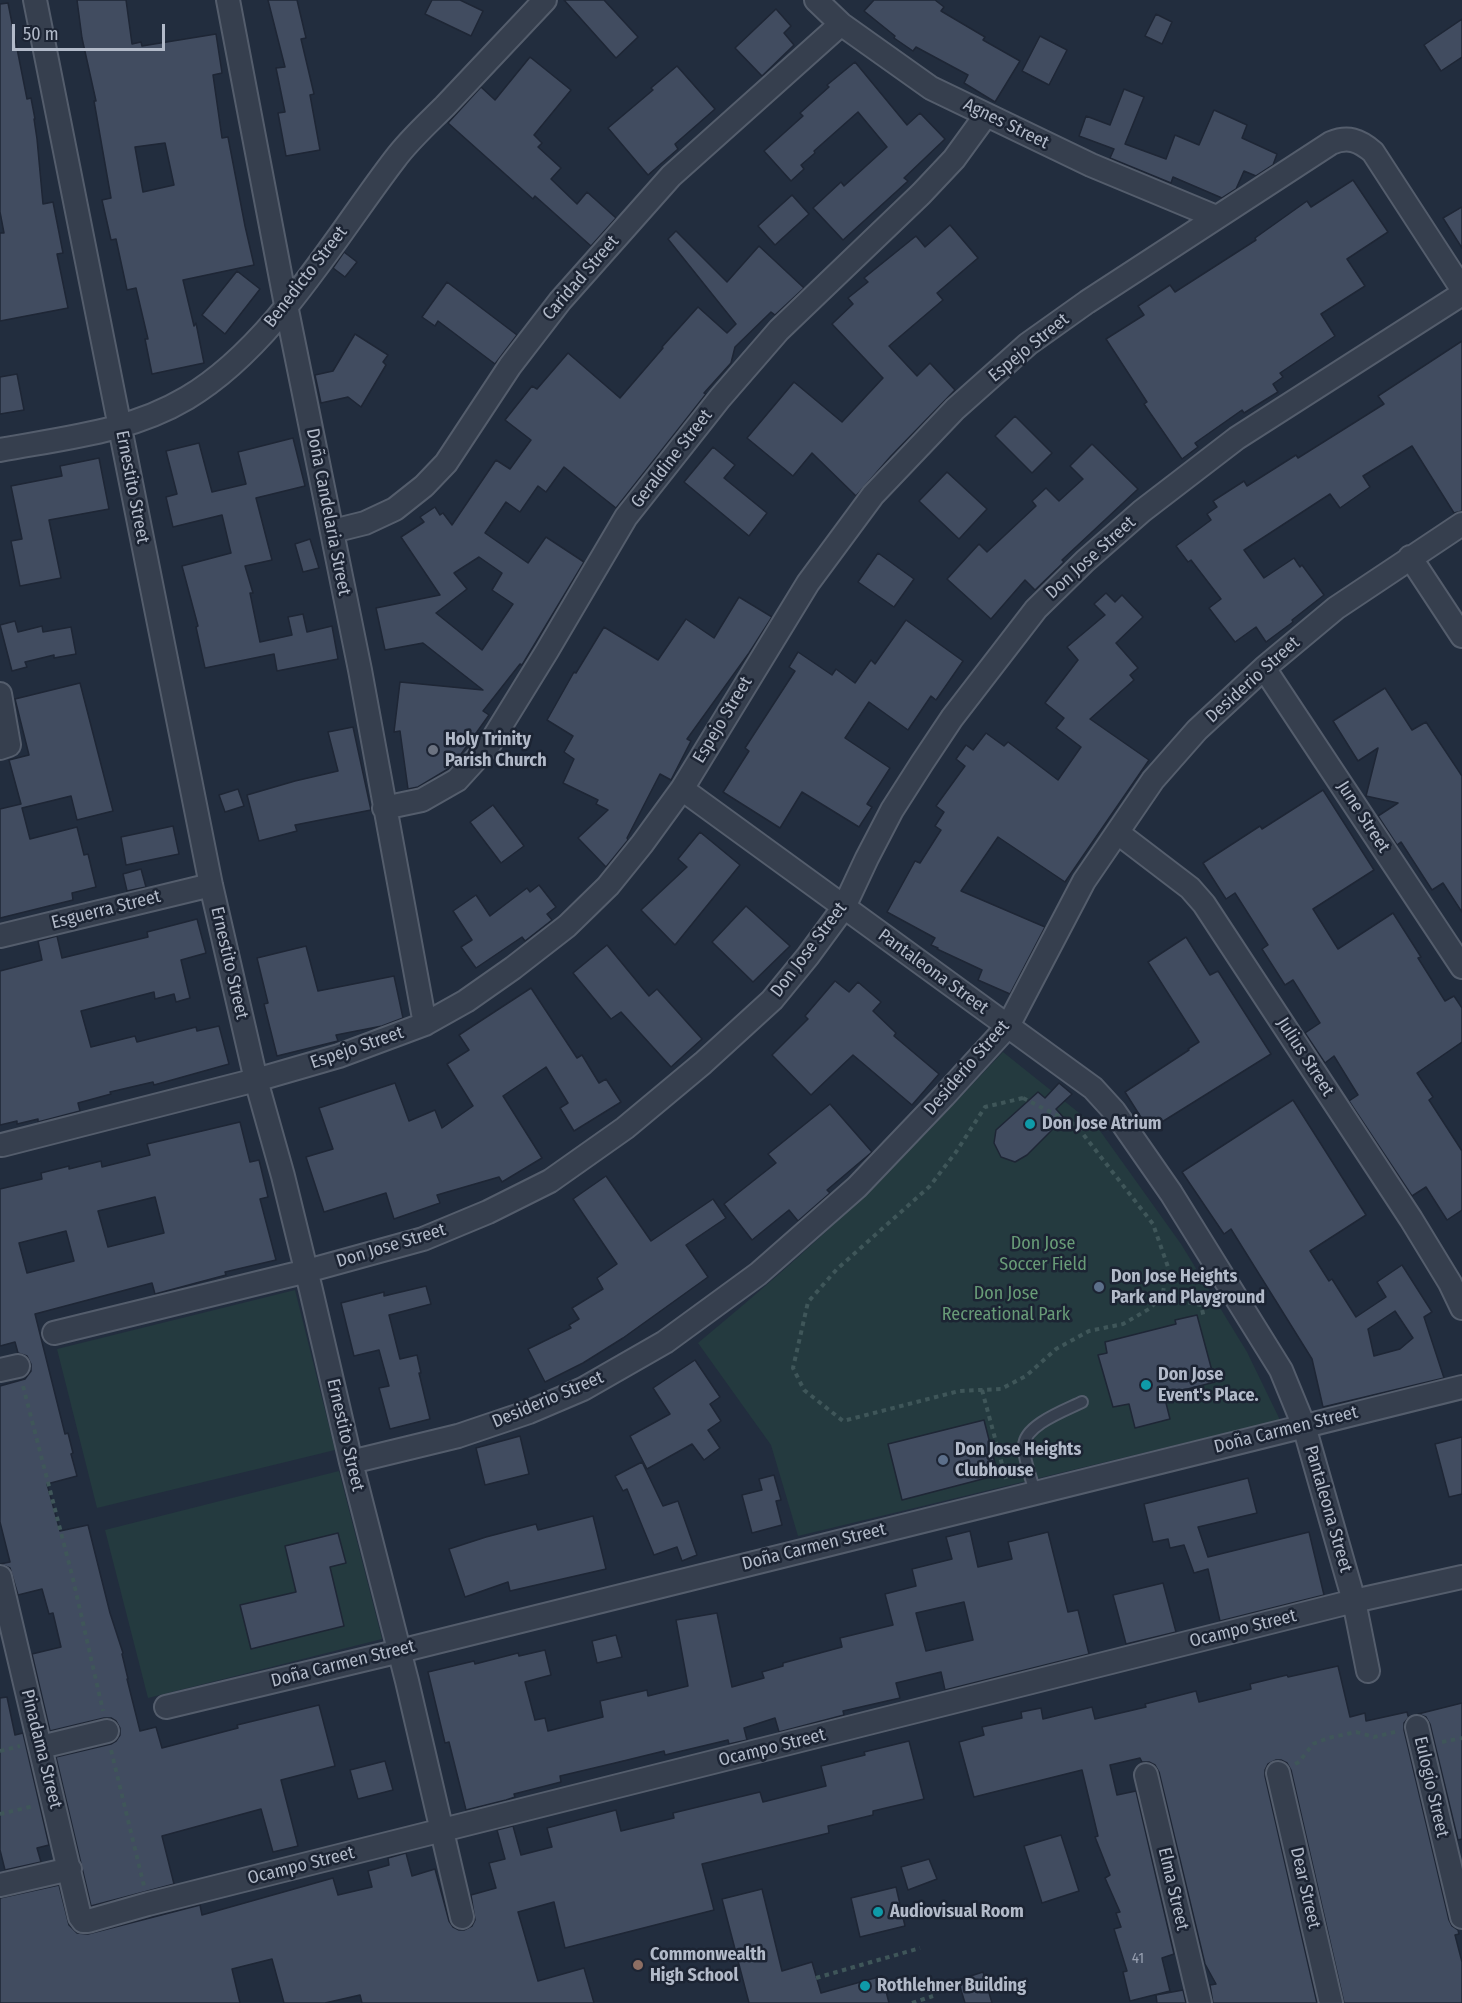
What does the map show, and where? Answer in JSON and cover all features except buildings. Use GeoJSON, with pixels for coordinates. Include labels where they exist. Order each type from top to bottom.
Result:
{"type":"FeatureCollection","features":[{"type":"Feature","properties":{"kind":"street","name":"Ernestito Street"},"geometry":{"type":"LineString","coordinates":[[35,0],[211,885],[256,1080],[283,1176],[351,1462],[400,1651],[462,1917]]}},
{"type":"Feature","properties":{"kind":"street","name":"Doña Candelaria Street"},"geometry":{"type":"LineString","coordinates":[[228,0],[286,305],[333,531],[425,1024]]}},
{"type":"Feature","properties":{"kind":"street","name":"Benedicto Street"},"geometry":{"type":"LineString","coordinates":[[0,450],[120,428],[147,419],[188,398],[222,373],[257,340],[286,305],[319,264],[396,157],[545,0]]}},
{"type":"Feature","properties":{"kind":"street","name":"Agnes Street"},"geometry":{"type":"LineString","coordinates":[[816,0],[841,24],[931,88],[1091,165],[1216,217]]}},
{"type":"Feature","properties":{"kind":"street","name":"Caridad Street"},"geometry":{"type":"LineString","coordinates":[[333,531],[365,523],[395,509],[424,486],[446,463],[510,366],[560,301],[671,176],[841,24]]}},
{"type":"Feature","properties":{"kind":"street","name":"Geraldine Street"},"geometry":{"type":"LineString","coordinates":[[384,808],[422,800],[458,780],[489,745],[548,651],[626,517],[640,499],[720,398],[779,330],[921,194],[954,159],[986,115]]}},
{"type":"Feature","properties":{"kind":"street","name":"Espejo Street"},"geometry":{"type":"LineString","coordinates":[[2,1145],[256,1080],[339,1056],[425,1024],[466,1001],[504,975],[567,926],[608,886],[642,844],[682,789],[802,592],[873,495],[955,409],[1028,344],[1087,302],[1331,143],[1351,139],[1362,143],[1373,152],[1462,292]]}},
{"type":"Feature","properties":{"kind":"street","name":"Don Jose Street"},"geometry":{"type":"LineString","coordinates":[[54,1333],[306,1271],[423,1239],[488,1212],[550,1181],[625,1128],[703,1063],[772,1000],[844,907],[892,810],[952,718],[1036,609],[1085,561],[1142,511],[1236,438],[1462,292]]}},
{"type":"Feature","properties":{"kind":"street","name":"Desiderio Street"},"geometry":{"type":"LineString","coordinates":[[351,1462],[458,1436],[529,1412],[584,1389],[665,1342],[758,1274],[857,1187],[1008,1026],[1084,881],[1153,780],[1197,730],[1264,668],[1336,608],[1462,524]]}},
{"type":"Feature","properties":{"kind":"street"},"geometry":{"type":"LineString","coordinates":[[1410,557],[1462,636]]}},
{"type":"Feature","properties":{"kind":"street","name":"June Street"},"geometry":{"type":"LineString","coordinates":[[1264,668],[1462,967]]}},
{"type":"Feature","properties":{"kind":"street"},"geometry":{"type":"LineString","coordinates":[[0,694],[5,747]]}},
{"type":"Feature","properties":{"kind":"street","name":"Pantaleona Street"},"geometry":{"type":"LineString","coordinates":[[682,789],[1093,1088],[1114,1111],[1171,1193],[1259,1331],[1281,1370],[1304,1426],[1354,1601],[1368,1671]]}},
{"type":"Feature","properties":{"kind":"street","name":"Julius Street"},"geometry":{"type":"LineString","coordinates":[[1118,833],[1190,888],[1204,904],[1411,1219],[1450,1283],[1462,1308]]}},
{"type":"Feature","properties":{"kind":"street","name":"Esguerra Street"},"geometry":{"type":"LineString","coordinates":[[0,936],[211,885]]}},
{"type":"Feature","properties":{"kind":"street","name":"Doña Carmen Street"},"geometry":{"type":"LineString","coordinates":[[166,1707],[1462,1387]]}},
{"type":"Feature","properties":{"kind":"street","name":"Pinadama Street"},"geometry":{"type":"LineString","coordinates":[[0,1576],[80,1917],[83,1921]]}},
{"type":"Feature","properties":{"kind":"street","name":"Ocampo Street"},"geometry":{"type":"LineString","coordinates":[[83,1921],[1354,1601],[1462,1577]]}},
{"type":"Feature","properties":{"kind":"street","name":"Eulogio Street"},"geometry":{"type":"LineString","coordinates":[[1417,1727],[1462,1917]]}},
{"type":"Feature","properties":{"kind":"street"},"geometry":{"type":"LineString","coordinates":[[41,1747],[107,1731]]}},
{"type":"Feature","properties":{"kind":"street","name":"Dear Street"},"geometry":{"type":"LineString","coordinates":[[1278,1773],[1331,2003]]}},
{"type":"Feature","properties":{"kind":"street","name":"Elma Street"},"geometry":{"type":"LineString","coordinates":[[1146,1775],[1200,2003]]}},
{"type":"Feature","properties":{"kind":"street"},"geometry":{"type":"LineString","coordinates":[[0,1885],[70,1869]]}},
{"type":"Feature","properties":{"kind":"lane"},"geometry":{"type":"LineString","coordinates":[[1035,1492],[1023,1445],[1028,1434],[1051,1417],[1082,1402]]}},
{"type":"Feature","properties":{"kind":"path"},"geometry":{"type":"LineString","coordinates":[[1023,1098],[1076,1125],[1154,1224],[1168,1267],[1162,1298],[1149,1309],[1123,1324],[1089,1331],[1056,1349],[1026,1376],[1001,1389],[959,1392],[930,1398],[843,1422],[804,1390],[793,1368],[808,1302],[837,1269],[930,1186],[956,1152],[985,1107],[1023,1098]]}},
{"type":"Feature","properties":{"kind":"path"},"geometry":{"type":"LineString","coordinates":[[1162,1298],[1201,1305],[1204,1318]]}},
{"type":"Feature","properties":{"kind":"path"},"geometry":{"type":"LineString","coordinates":[[9,1368],[73,1579],[148,1904]]}},
{"type":"Feature","properties":{"kind":"path"},"geometry":{"type":"LineString","coordinates":[[982,1390],[1011,1498]]}},
{"type":"Feature","properties":{"kind":"path"},"geometry":{"type":"LineString","coordinates":[[1278,1773],[1299,1762],[1313,1744],[1328,1738],[1356,1732],[1374,1737],[1417,1727]]}},
{"type":"Feature","properties":{"kind":"path"},"geometry":{"type":"LineString","coordinates":[[0,1814],[54,1802]]}},
{"type":"Feature","properties":{"kind":"path"},"geometry":{"type":"LineString","coordinates":[[816,1978],[920,1948]]}},
{"type":"Feature","properties":{"kind":"path"},"geometry":{"type":"LineString","coordinates":[[912,2003],[933,1996]]}},
{"type":"Feature","properties":{"kind":"green space","name":"Don Jose Recreational Park"},"geometry":{"type":"Polygon","coordinates":[[[1003,1052],[1098,1128],[1181,1244],[1247,1352],[1280,1420],[798,1536],[771,1445],[698,1343],[875,1185],[1003,1052]]]}},
{"type":"Feature","properties":{"kind":"green space"},"geometry":{"type":"Polygon","coordinates":[[[295,1290],[335,1450],[97,1508],[57,1349],[295,1290]]]}},
{"type":"Feature","properties":{"kind":"green space"},"geometry":{"type":"Polygon","coordinates":[[[339,1471],[382,1639],[148,1698],[105,1530],[339,1471]]]}},
{"type":"Feature","properties":{"kind":"place","name":"Holy Trinity Parish Church"},"geometry":{"type":"Point","coordinates":[433,750]}},
{"type":"Feature","properties":{"kind":"place","name":"Don Jose Atrium"},"geometry":{"type":"Point","coordinates":[1030,1124]}},
{"type":"Feature","properties":{"kind":"place","name":"Don Jose Heights Park and Playground"},"geometry":{"type":"Point","coordinates":[1099,1287]}},
{"type":"Feature","properties":{"kind":"place","name":"Don Jose Event's Place."},"geometry":{"type":"Point","coordinates":[1146,1385]}},
{"type":"Feature","properties":{"kind":"place","name":"Don Jose Heights Clubhouse"},"geometry":{"type":"Point","coordinates":[943,1460]}},
{"type":"Feature","properties":{"kind":"place","name":"Audiovisual Room"},"geometry":{"type":"Point","coordinates":[878,1912]}},
{"type":"Feature","properties":{"kind":"place","name":"Commonwealth High School"},"geometry":{"type":"Point","coordinates":[638,1965]}},
{"type":"Feature","properties":{"kind":"place","name":"Rothlehner Building"},"geometry":{"type":"Point","coordinates":[865,1986]}},
{"type":"Feature","properties":{"kind":"park label","name":"Don Jose Soccer Field"},"geometry":{"type":"Point","coordinates":[1043,1254]}}]}
